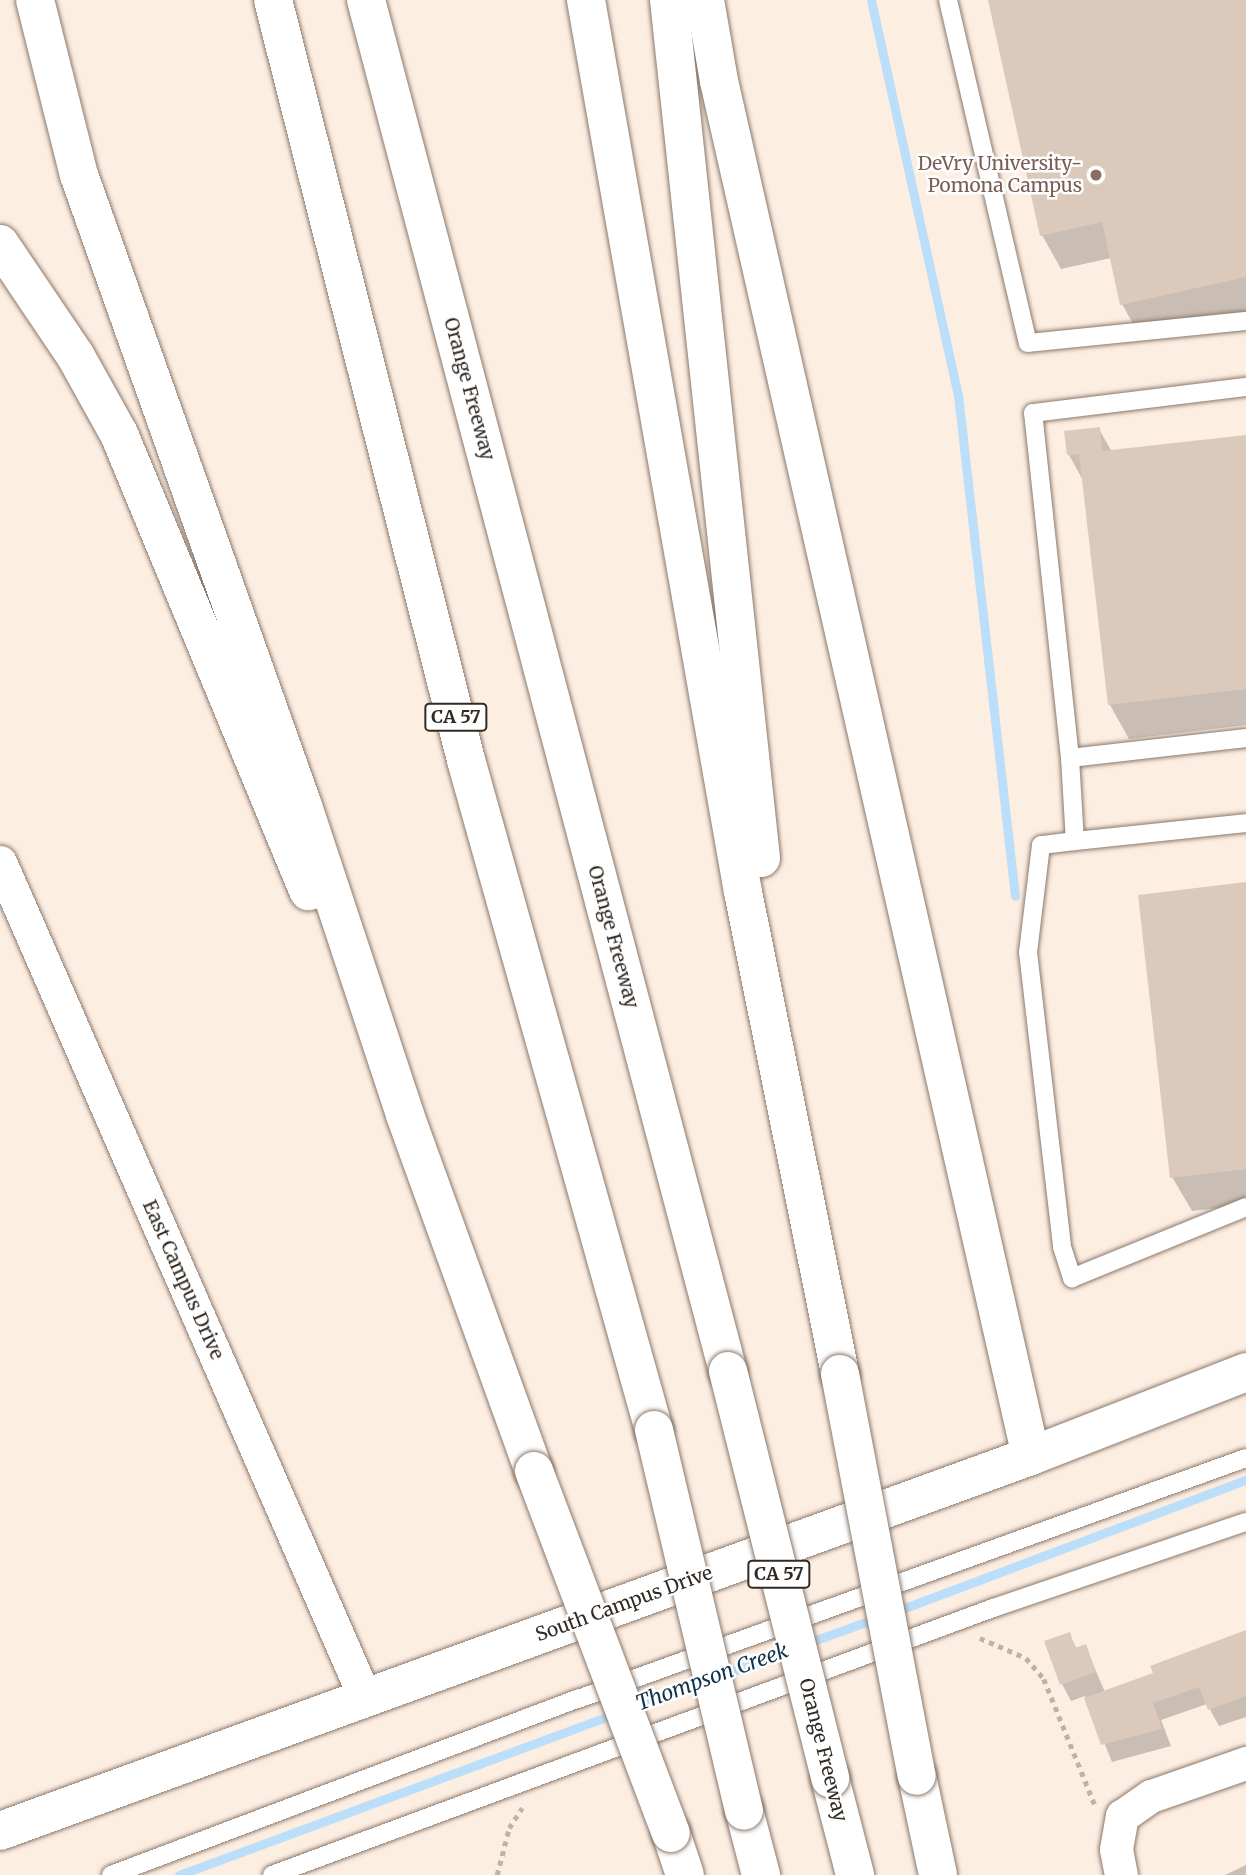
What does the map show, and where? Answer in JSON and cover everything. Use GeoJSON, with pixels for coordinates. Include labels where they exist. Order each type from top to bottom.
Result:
{"type":"FeatureCollection","features":[{"type":"Feature","properties":{"kind":"main road"},"geometry":{"type":"LineString","coordinates":[[35,0],[79,175],[303,806],[405,1115],[685,1875]]}},
{"type":"Feature","properties":{"kind":"main road","name":"CA 57"},"geometry":{"type":"LineString","coordinates":[[273,0],[467,761],[654,1430],[761,1875]]}},
{"type":"Feature","properties":{"kind":"main road","name":"Orange Freeway"},"geometry":{"type":"LineString","coordinates":[[366,0],[728,1371],[855,1875]]}},
{"type":"Feature","properties":{"kind":"main road"},"geometry":{"type":"LineString","coordinates":[[586,0],[743,892],[796,1148],[938,1875]]}},
{"type":"Feature","properties":{"kind":"main road"},"geometry":{"type":"LineString","coordinates":[[669,0],[796,1148]]}},
{"type":"Feature","properties":{"kind":"main road"},"geometry":{"type":"LineString","coordinates":[[705,0],[719,81],[1031,1456]]}},
{"type":"Feature","properties":{"kind":"main road"},"geometry":{"type":"LineString","coordinates":[[0,244],[75,355],[119,434],[275,817],[405,1115]]}},
{"type":"Feature","properties":{"kind":"main road","name":"South Campus Drive"},"geometry":{"type":"LineString","coordinates":[[0,1831],[1031,1456],[1246,1372]]}},
{"type":"Feature","properties":{"kind":"street","name":"East Campus Drive"},"geometry":{"type":"LineString","coordinates":[[0,862],[365,1698]]}},
{"type":"Feature","properties":{"kind":"street"},"geometry":{"type":"LineString","coordinates":[[1121,1875],[1116,1849],[1122,1816],[1151,1796],[1246,1763]]}},
{"type":"Feature","properties":{"kind":"lane"},"geometry":{"type":"LineString","coordinates":[[948,0],[1028,343],[1246,321]]}},
{"type":"Feature","properties":{"kind":"lane"},"geometry":{"type":"LineString","coordinates":[[1075,841],[1070,758],[1033,412],[1246,387]]}},
{"type":"Feature","properties":{"kind":"lane"},"geometry":{"type":"LineString","coordinates":[[1070,758],[1246,738]]}},
{"type":"Feature","properties":{"kind":"lane"},"geometry":{"type":"LineString","coordinates":[[1246,823],[1041,845],[1028,952],[1062,1247],[1072,1278],[1246,1207]]}},
{"type":"Feature","properties":{"kind":"lane"},"geometry":{"type":"LineString","coordinates":[[111,1875],[565,1704],[1246,1458]]}},
{"type":"Feature","properties":{"kind":"lane"},"geometry":{"type":"LineString","coordinates":[[272,1875],[980,1613],[1246,1522]]}},
{"type":"Feature","properties":{"kind":"path"},"geometry":{"type":"LineString","coordinates":[[970,1637],[1010,1648],[1044,1679],[1091,1803],[1122,1816]]}},
{"type":"Feature","properties":{"kind":"path"},"geometry":{"type":"LineString","coordinates":[[497,1875],[509,1828],[530,1801]]}},
{"type":"Feature","properties":{"kind":"building"},"geometry":{"type":"Polygon","coordinates":[[[988,0],[1246,0],[1246,277],[1120,305],[1102,222],[1040,236],[988,0]]]}},
{"type":"Feature","properties":{"kind":"building"},"geometry":{"type":"Polygon","coordinates":[[[1100,427],[1102,451],[1246,435],[1246,689],[1108,705],[1079,454],[1067,455],[1064,431],[1100,427]]]}},
{"type":"Feature","properties":{"kind":"building"},"geometry":{"type":"Polygon","coordinates":[[[1246,882],[1246,1169],[1170,1178],[1138,895],[1246,882]]]}},
{"type":"Feature","properties":{"kind":"building"},"geometry":{"type":"Polygon","coordinates":[[[1246,1630],[1246,1696],[1208,1710],[1199,1687],[1153,1703],[1162,1729],[1101,1745],[1084,1698],[1153,1673],[1150,1666],[1246,1630]]]}},
{"type":"Feature","properties":{"kind":"building"},"geometry":{"type":"Polygon","coordinates":[[[1070,1632],[1075,1648],[1086,1644],[1096,1672],[1060,1685],[1044,1641],[1070,1632]]]}},
{"type":"Feature","properties":{"kind":"waterway"},"geometry":{"type":"LineString","coordinates":[[871,0],[958,395],[1015,896]]}},
{"type":"Feature","properties":{"kind":"waterway","name":"Thompson Creek"},"geometry":{"type":"LineString","coordinates":[[894,1612],[1246,1480]]}},
{"type":"Feature","properties":{"kind":"waterway","name":"Thompson Creek"},"geometry":{"type":"LineString","coordinates":[[805,1644],[877,1618]]}},
{"type":"Feature","properties":{"kind":"waterway","name":"Thompson Creek"},"geometry":{"type":"LineString","coordinates":[[720,1676],[789,1650]]}},
{"type":"Feature","properties":{"kind":"waterway","name":"Thompson Creek"},"geometry":{"type":"LineString","coordinates":[[634,1707],[703,1682]]}},
{"type":"Feature","properties":{"kind":"waterway","name":"Thompson Creek"},"geometry":{"type":"LineString","coordinates":[[179,1875],[618,1713]]}},
{"type":"Feature","properties":{"kind":"place","name":"DeVry University- Pomona Campus"},"geometry":{"type":"Point","coordinates":[1096,175]}}]}
